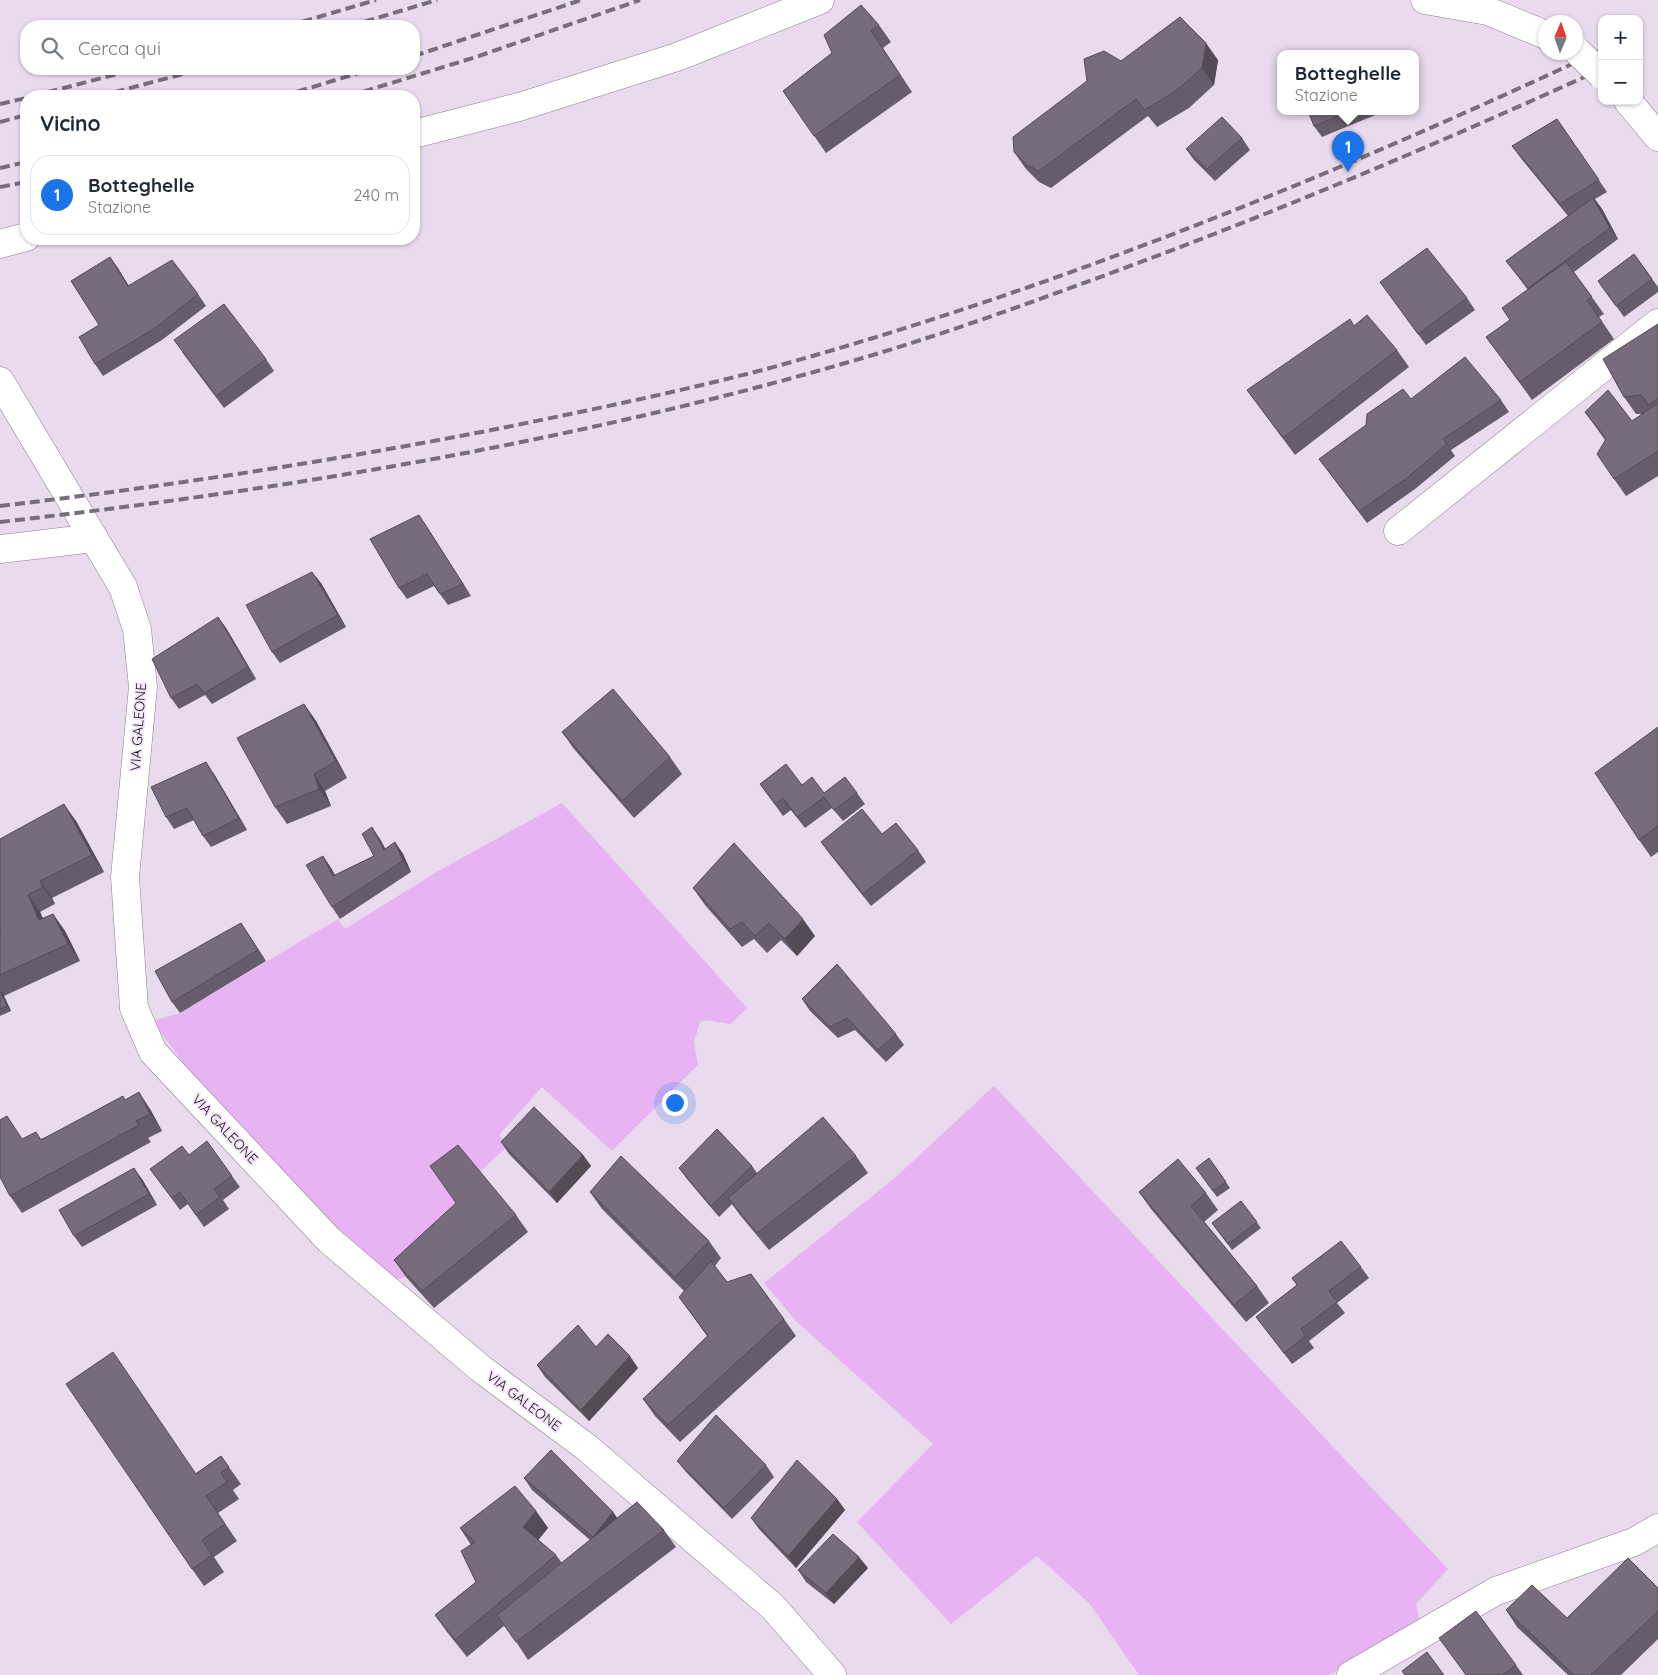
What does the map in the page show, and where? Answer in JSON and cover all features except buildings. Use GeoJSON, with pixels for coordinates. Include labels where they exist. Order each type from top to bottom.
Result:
{"type":"FeatureCollection","features":[{"type":"Feature","properties":{"kind":"street"},"geometry":{"type":"LineString","coordinates":[[420,132],[519,107],[677,57],[820,0]]}},
{"type":"Feature","properties":{"kind":"street"},"geometry":{"type":"LineString","coordinates":[[1425,0],[1488,11],[1538,32]]}},
{"type":"Feature","properties":{"kind":"street"},"geometry":{"type":"LineString","coordinates":[[1583,57],[1598,71]]}},
{"type":"Feature","properties":{"kind":"street"},"geometry":{"type":"LineString","coordinates":[[1631,105],[1658,137]]}},
{"type":"Feature","properties":{"kind":"street"},"geometry":{"type":"LineString","coordinates":[[0,244],[20,239]]}},
{"type":"Feature","properties":{"kind":"street"},"geometry":{"type":"LineString","coordinates":[[1398,531],[1658,323]]}},
{"type":"Feature","properties":{"kind":"street","name":"VIA GALEONE"},"geometry":{"type":"LineString","coordinates":[[0,381],[123,587],[137,629],[143,687],[125,877],[134,1008],[153,1052],[329,1240],[480,1368],[586,1447],[773,1607],[832,1675]]}},
{"type":"Feature","properties":{"kind":"street"},"geometry":{"type":"LineString","coordinates":[[0,549],[94,538]]}},
{"type":"Feature","properties":{"kind":"street"},"geometry":{"type":"LineString","coordinates":[[1351,1675],[1496,1591],[1634,1542],[1658,1528]]}},
{"type":"Feature","properties":{"kind":"shaded area"},"geometry":{"type":"Polygon","coordinates":[[[562,803],[747,1008],[731,1024],[706,1020],[700,1022],[694,1042],[698,1065],[612,1151],[542,1087],[499,1135],[509,1145],[452,1197],[468,1220],[406,1277],[396,1279],[325,1219],[203,1089],[152,1021],[180,1013],[338,919],[345,929],[440,870],[562,803]]]}},
{"type":"Feature","properties":{"kind":"shaded area"},"geometry":{"type":"Polygon","coordinates":[[[994,1086],[1448,1569],[1416,1604],[1420,1623],[1329,1675],[1139,1675],[1089,1603],[1037,1556],[951,1624],[857,1522],[933,1444],[797,1322],[764,1283],[896,1177],[994,1086]]]}},
{"type":"Feature","properties":{"kind":"railway"},"geometry":{"type":"LineString","coordinates":[[308,20],[376,0]]}},
{"type":"Feature","properties":{"kind":"railway"},"geometry":{"type":"LineString","coordinates":[[370,20],[437,0]]}},
{"type":"Feature","properties":{"kind":"railway"},"geometry":{"type":"LineString","coordinates":[[420,54],[581,0]]}},
{"type":"Feature","properties":{"kind":"railway"},"geometry":{"type":"LineString","coordinates":[[420,74],[476,57],[640,0]]}},
{"type":"Feature","properties":{"kind":"railway"},"geometry":{"type":"LineString","coordinates":[[0,506],[191,481],[381,450],[507,427],[770,368],[877,337],[983,303],[1192,227],[1399,142],[1598,52]]}},
{"type":"Feature","properties":{"kind":"railway"},"geometry":{"type":"LineString","coordinates":[[0,522],[212,495],[424,461],[635,418],[842,364],[992,316],[1147,260],[1409,154],[1598,71]]}},
{"type":"Feature","properties":{"kind":"railway"},"geometry":{"type":"LineString","coordinates":[[56,90],[114,75]]}},
{"type":"Feature","properties":{"kind":"railway"},"geometry":{"type":"LineString","coordinates":[[123,90],[179,75]]}},
{"type":"Feature","properties":{"kind":"railway"},"geometry":{"type":"LineString","coordinates":[[303,90],[352,75]]}},
{"type":"Feature","properties":{"kind":"railway"},"geometry":{"type":"LineString","coordinates":[[369,90],[417,75]]}},
{"type":"Feature","properties":{"kind":"railway"},"geometry":{"type":"LineString","coordinates":[[0,104],[20,99]]}},
{"type":"Feature","properties":{"kind":"railway"},"geometry":{"type":"LineString","coordinates":[[0,122],[20,117]]}},
{"type":"Feature","properties":{"kind":"railway"},"geometry":{"type":"LineString","coordinates":[[0,168],[20,163]]}},
{"type":"Feature","properties":{"kind":"railway"},"geometry":{"type":"LineString","coordinates":[[0,187],[20,183]]}},
{"type":"Feature","properties":{"kind":"place","name":"Botteghelle"},"geometry":{"type":"Point","coordinates":[1348,172]}}]}
